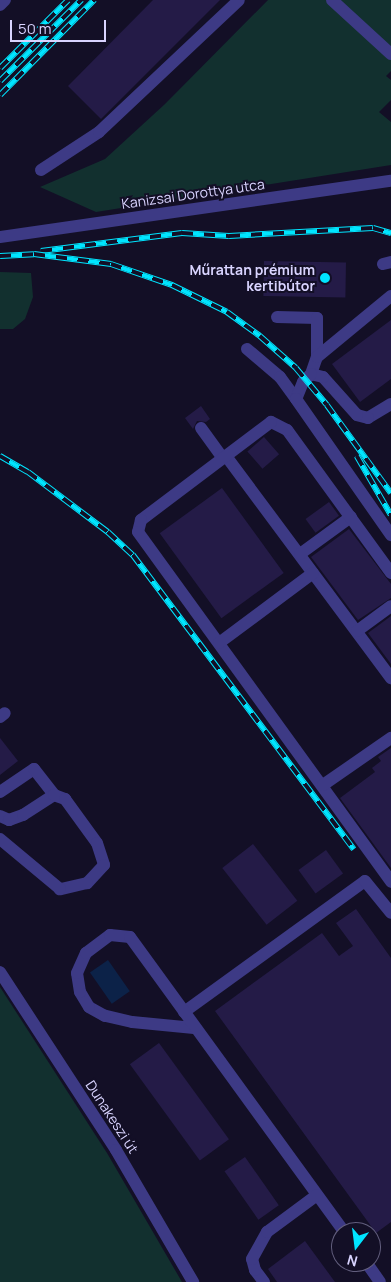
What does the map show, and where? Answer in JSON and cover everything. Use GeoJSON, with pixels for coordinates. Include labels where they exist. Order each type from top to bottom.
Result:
{"type":"FeatureCollection","features":[{"type":"Feature","properties":{"kind":"street"},"geometry":{"type":"LineString","coordinates":[[0,5],[5,0]]}},
{"type":"Feature","properties":{"kind":"street"},"geometry":{"type":"LineString","coordinates":[[41,170],[99,132],[239,0]]}},
{"type":"Feature","properties":{"kind":"street"},"geometry":{"type":"LineString","coordinates":[[332,0],[391,54]]}},
{"type":"Feature","properties":{"kind":"street","name":"Kanizsai Dorottya utca"},"geometry":{"type":"LineString","coordinates":[[0,237],[391,181]]}},
{"type":"Feature","properties":{"kind":"street"},"geometry":{"type":"LineString","coordinates":[[317,357],[391,296]]}},
{"type":"Feature","properties":{"kind":"street"},"geometry":{"type":"LineString","coordinates":[[277,317],[317,318],[317,357],[312,374],[303,382],[296,399]]}},
{"type":"Feature","properties":{"kind":"street"},"geometry":{"type":"LineString","coordinates":[[247,349],[280,376],[391,535]]}},
{"type":"Feature","properties":{"kind":"street"},"geometry":{"type":"LineString","coordinates":[[312,374],[323,376],[357,416],[368,418],[391,404]]}},
{"type":"Feature","properties":{"kind":"street"},"geometry":{"type":"LineString","coordinates":[[391,572],[287,430],[271,422],[141,520],[138,532],[323,785],[391,882]]}},
{"type":"Feature","properties":{"kind":"street"},"geometry":{"type":"LineString","coordinates":[[201,428],[300,554],[391,678]]}},
{"type":"Feature","properties":{"kind":"street"},"geometry":{"type":"LineString","coordinates":[[300,554],[351,517]]}},
{"type":"Feature","properties":{"kind":"street"},"geometry":{"type":"LineString","coordinates":[[219,643],[313,573]]}},
{"type":"Feature","properties":{"kind":"street"},"geometry":{"type":"LineString","coordinates":[[357,631],[391,606]]}},
{"type":"Feature","properties":{"kind":"street"},"geometry":{"type":"LineString","coordinates":[[323,785],[391,738]]}},
{"type":"Feature","properties":{"kind":"street"},"geometry":{"type":"LineString","coordinates":[[0,792],[34,769],[54,795],[64,799],[97,843],[104,866],[87,883],[60,889],[0,838]]}},
{"type":"Feature","properties":{"kind":"street"},"geometry":{"type":"LineString","coordinates":[[0,816],[9,820],[23,816],[54,795]]}},
{"type":"Feature","properties":{"kind":"street"},"geometry":{"type":"LineString","coordinates":[[184,1012],[365,882],[391,913]]}},
{"type":"Feature","properties":{"kind":"street"},"geometry":{"type":"LineString","coordinates":[[194,1028],[132,1022],[105,1016],[89,1007],[80,992],[77,973],[86,953],[110,935],[130,937],[194,1028],[336,1222]]}},
{"type":"Feature","properties":{"kind":"street","name":"Dunakeszi út"},"geometry":{"type":"LineString","coordinates":[[0,972],[116,1150],[193,1282]]}},
{"type":"Feature","properties":{"kind":"street"},"geometry":{"type":"LineString","coordinates":[[264,1282],[255,1270],[252,1259],[268,1232],[316,1195]]}},
{"type":"Feature","properties":{"kind":"street"},"geometry":{"type":"LineString","coordinates":[[385,1282],[391,1277]]}},
{"type":"Feature","properties":{"kind":"green space"},"geometry":{"type":"Polygon","coordinates":[[[268,0],[391,0],[391,71],[386,76],[391,80],[391,100],[379,112],[391,122],[391,165],[96,212],[40,187],[105,159],[165,104],[268,0]]]}},
{"type":"Feature","properties":{"kind":"green space"},"geometry":{"type":"Polygon","coordinates":[[[0,272],[31,273],[33,297],[25,319],[13,329],[0,329],[0,272]]]}},
{"type":"Feature","properties":{"kind":"green space"},"geometry":{"type":"Polygon","coordinates":[[[0,987],[107,1153],[182,1282],[0,1282],[0,987]]]}},
{"type":"Feature","properties":{"kind":"water"},"geometry":{"type":"Polygon","coordinates":[[[108,960],[130,991],[112,1004],[90,973],[108,960]]]}},
{"type":"Feature","properties":{"kind":"building"},"geometry":{"type":"Polygon","coordinates":[[[153,0],[220,0],[101,119],[68,86],[153,0]]]}},
{"type":"Feature","properties":{"kind":"building"},"geometry":{"type":"Polygon","coordinates":[[[264,261],[346,262],[345,297],[263,296],[264,261]]]}},
{"type":"Feature","properties":{"kind":"building"},"geometry":{"type":"Polygon","coordinates":[[[391,320],[391,379],[360,402],[332,364],[391,320]]]}},
{"type":"Feature","properties":{"kind":"building"},"geometry":{"type":"Polygon","coordinates":[[[201,406],[210,419],[206,422],[197,421],[193,429],[185,418],[201,406]]]}},
{"type":"Feature","properties":{"kind":"building"},"geometry":{"type":"Polygon","coordinates":[[[264,437],[279,454],[262,469],[247,451],[264,437]]]}},
{"type":"Feature","properties":{"kind":"building"},"geometry":{"type":"Polygon","coordinates":[[[222,488],[284,573],[221,618],[160,533],[222,488]]]}},
{"type":"Feature","properties":{"kind":"building"},"geometry":{"type":"Polygon","coordinates":[[[329,502],[339,516],[316,533],[306,519],[329,502]]]}},
{"type":"Feature","properties":{"kind":"building"},"geometry":{"type":"Polygon","coordinates":[[[349,529],[391,584],[391,598],[358,620],[311,557],[349,529]]]}},
{"type":"Feature","properties":{"kind":"building"},"geometry":{"type":"Polygon","coordinates":[[[391,616],[391,664],[368,633],[391,616]]]}},
{"type":"Feature","properties":{"kind":"building"},"geometry":{"type":"Polygon","coordinates":[[[0,738],[18,761],[0,775],[0,738]]]}},
{"type":"Feature","properties":{"kind":"building"},"geometry":{"type":"Polygon","coordinates":[[[391,748],[391,868],[340,798],[375,772],[372,768],[381,761],[378,757],[391,748]]]}},
{"type":"Feature","properties":{"kind":"building"},"geometry":{"type":"Polygon","coordinates":[[[253,844],[297,901],[267,925],[222,868],[253,844]]]}},
{"type":"Feature","properties":{"kind":"building"},"geometry":{"type":"Polygon","coordinates":[[[326,850],[343,873],[316,893],[298,870],[326,850]]]}},
{"type":"Feature","properties":{"kind":"building"},"geometry":{"type":"Polygon","coordinates":[[[356,909],[391,958],[391,1222],[381,1229],[381,1222],[368,1222],[215,1011],[322,933],[339,956],[353,946],[336,923],[356,909]]]}},
{"type":"Feature","properties":{"kind":"building"},"geometry":{"type":"Polygon","coordinates":[[[159,1043],[229,1139],[200,1160],[130,1064],[159,1043]]]}},
{"type":"Feature","properties":{"kind":"building"},"geometry":{"type":"Polygon","coordinates":[[[245,1157],[279,1205],[258,1220],[225,1171],[245,1157]]]}},
{"type":"Feature","properties":{"kind":"building"},"geometry":{"type":"Polygon","coordinates":[[[305,1241],[335,1282],[277,1282],[268,1269],[305,1241]]]}},
{"type":"Feature","properties":{"kind":"railway"},"geometry":{"type":"LineString","coordinates":[[0,68],[68,0]]}},
{"type":"Feature","properties":{"kind":"railway"},"geometry":{"type":"LineString","coordinates":[[0,81],[81,0]]}},
{"type":"Feature","properties":{"kind":"railway"},"geometry":{"type":"LineString","coordinates":[[0,95],[94,0]]}},
{"type":"Feature","properties":{"kind":"railway"},"geometry":{"type":"LineString","coordinates":[[41,251],[182,233],[229,236],[373,228],[391,233]]}},
{"type":"Feature","properties":{"kind":"railway"},"geometry":{"type":"LineString","coordinates":[[0,256],[34,254],[111,264],[172,285],[227,312],[260,336],[296,368],[327,405],[391,493]]}},
{"type":"Feature","properties":{"kind":"railway"},"geometry":{"type":"LineString","coordinates":[[0,456],[28,472],[108,532],[133,555],[354,849]]}},
{"type":"Feature","properties":{"kind":"railway"},"geometry":{"type":"LineString","coordinates":[[357,456],[391,515]]}},
{"type":"Feature","properties":{"kind":"place","name":"Műrattan prémium kertibútor"},"geometry":{"type":"Point","coordinates":[325,278]}}]}
